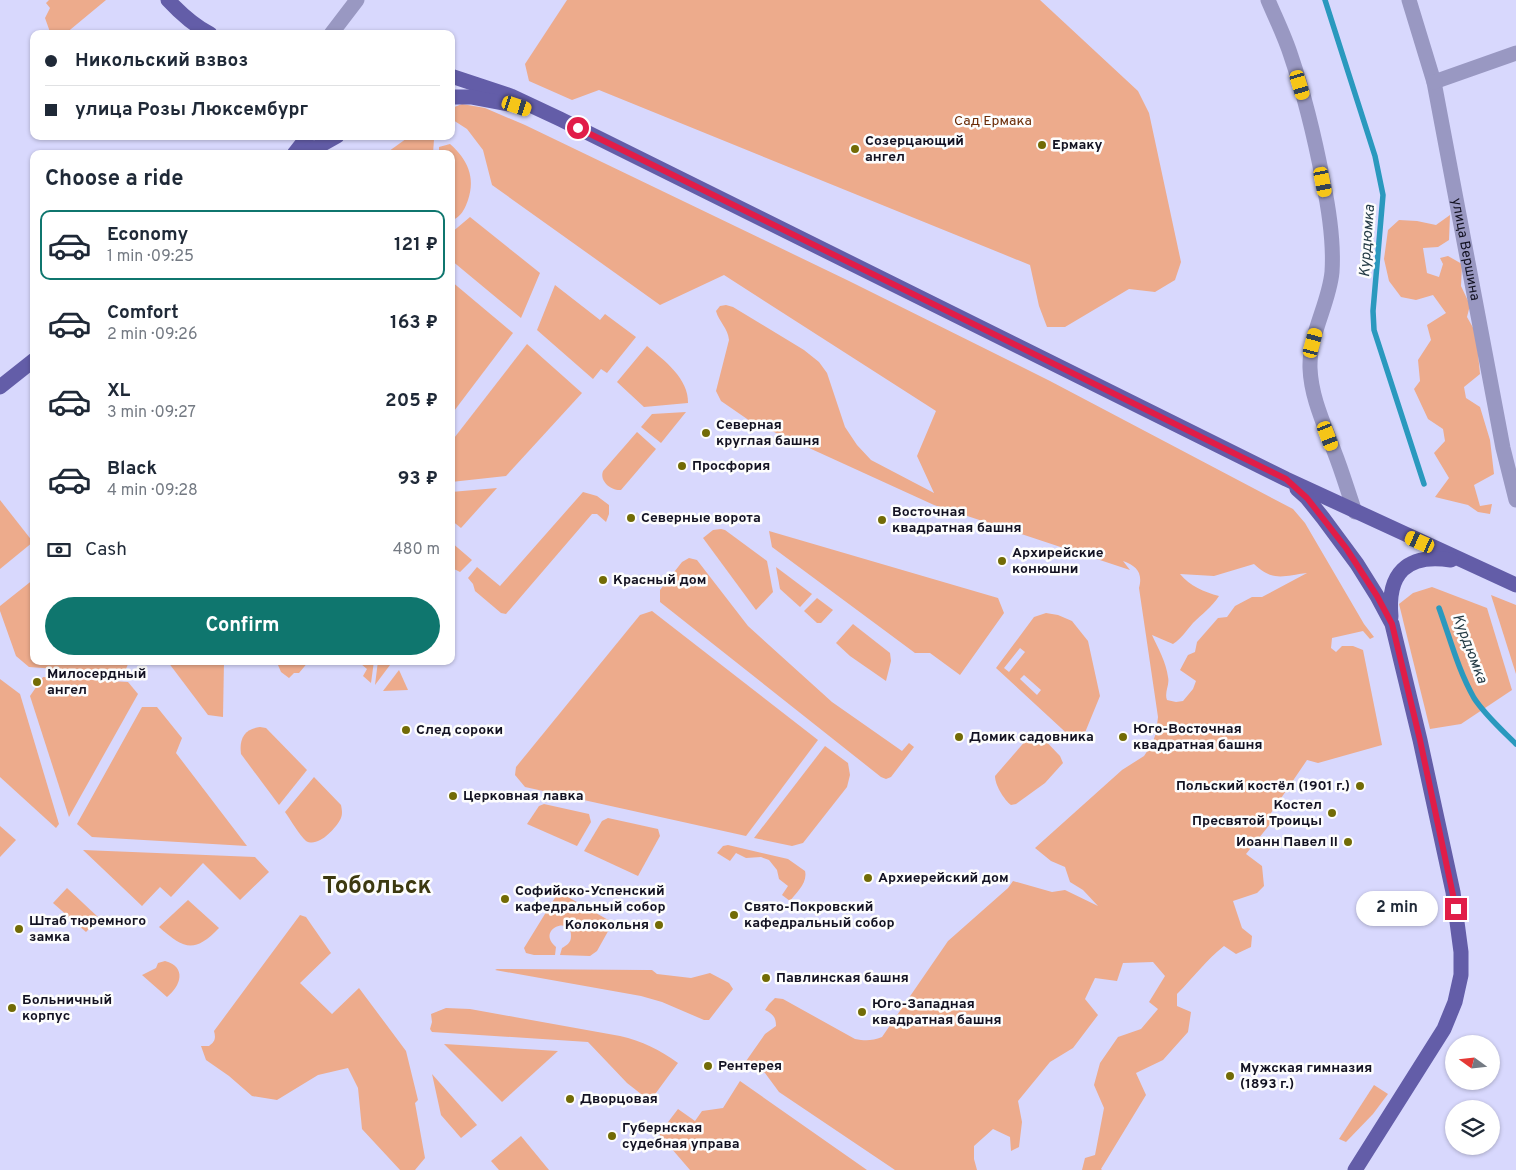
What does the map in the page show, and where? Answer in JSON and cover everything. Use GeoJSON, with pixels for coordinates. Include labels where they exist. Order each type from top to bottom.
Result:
{"type":"FeatureCollection","features":[{"type":"Feature","properties":{"kind":"main road"},"geometry":{"type":"LineString","coordinates":[[168,0],[182,16],[203,30]]}},
{"type":"Feature","properties":{"kind":"main road"},"geometry":{"type":"LineString","coordinates":[[455,77],[511,96],[1286,479],[1516,585]]}},
{"type":"Feature","properties":{"kind":"main road"},"geometry":{"type":"LineString","coordinates":[[455,98],[471,97],[493,100],[560,120]]}},
{"type":"Feature","properties":{"kind":"main road"},"geometry":{"type":"LineString","coordinates":[[297,150],[305,140]]}},
{"type":"Feature","properties":{"kind":"main road"},"geometry":{"type":"LineString","coordinates":[[312,150],[330,140]]}},
{"type":"Feature","properties":{"kind":"main road"},"geometry":{"type":"LineString","coordinates":[[0,387],[30,363]]}},
{"type":"Feature","properties":{"kind":"main road"},"geometry":{"type":"LineString","coordinates":[[1286,479],[1307,498],[1346,548],[1377,596],[1392,624]]}},
{"type":"Feature","properties":{"kind":"main road"},"geometry":{"type":"LineString","coordinates":[[1355,1170],[1444,1029],[1455,1002],[1461,975],[1461,952],[1453,892],[1420,740],[1392,624],[1391,592],[1400,572],[1417,561],[1430,558],[1447,559],[1469,564]]}},
{"type":"Feature","properties":{"kind":"street"},"geometry":{"type":"LineString","coordinates":[[334,30],[357,0]]}},
{"type":"Feature","properties":{"kind":"street"},"geometry":{"type":"LineString","coordinates":[[1268,0],[1291,55],[1310,116],[1327,201],[1332,250],[1332,273],[1313,343],[1310,367],[1320,414],[1355,512]]}},
{"type":"Feature","properties":{"kind":"street","name":"улица Вершина"},"geometry":{"type":"LineString","coordinates":[[1409,0],[1434,82],[1503,448],[1516,500]]}},
{"type":"Feature","properties":{"kind":"street"},"geometry":{"type":"LineString","coordinates":[[1434,82],[1516,53]]}},
{"type":"Feature","properties":{"kind":"green space"},"geometry":{"type":"Polygon","coordinates":[[[49,0],[106,0],[70,30],[49,30],[45,18],[50,8],[46,3],[49,0]]]}},
{"type":"Feature","properties":{"kind":"green space","name":"Сад Ермака"},"geometry":{"type":"Polygon","coordinates":[[[567,0],[1040,0],[1138,91],[1149,113],[1181,262],[1175,280],[1155,292],[1129,289],[1065,327],[1047,327],[1039,306],[1030,265],[599,90],[572,100],[529,81],[525,64],[567,0]]]}},
{"type":"Feature","properties":{"kind":"green space"},"geometry":{"type":"Polygon","coordinates":[[[462,104],[485,108],[525,125],[849,281],[1050,381],[1293,509],[1305,523],[1364,624],[1374,637],[1370,639],[1363,631],[1332,638],[1331,648],[1336,652],[1342,646],[1353,646],[1363,650],[1382,745],[1318,763],[1307,760],[1271,813],[1271,823],[1246,854],[1262,866],[1264,886],[1257,893],[1233,901],[1242,928],[1252,936],[1251,947],[1236,954],[1224,946],[1177,994],[1177,1006],[1191,1012],[1188,1032],[1163,1060],[1136,1073],[1146,1095],[1102,1170],[1082,1170],[1085,1158],[1095,1155],[1104,1108],[1094,1085],[1100,1063],[1118,1037],[1141,1029],[1158,1009],[1149,1002],[1165,976],[1153,962],[1123,963],[1117,981],[1095,978],[1085,999],[1098,1015],[1073,1048],[1050,1062],[1018,1101],[1022,1122],[1019,1147],[1011,1151],[1010,1137],[993,1129],[974,1146],[974,1159],[977,1170],[895,1170],[779,1092],[765,1073],[744,1064],[765,1034],[776,1026],[774,1016],[765,1010],[775,998],[783,999],[855,1039],[869,1040],[882,1037],[948,941],[1008,888],[1013,881],[1052,892],[1065,890],[1098,906],[1083,890],[1070,882],[1065,867],[1051,861],[1035,848],[1122,770],[1144,756],[1152,744],[1156,733],[1158,717],[1138,571],[1132,565],[1123,561],[1130,570],[934,505],[750,421],[721,401],[716,391],[729,340],[716,311],[720,306],[733,307],[804,350],[819,362],[827,373],[845,427],[857,445],[871,460],[934,493],[917,456],[936,411],[724,275],[660,305],[492,185],[483,150],[467,129],[455,121],[455,107],[462,104]],[[1254,564],[1214,576],[1180,574],[1198,588],[1219,596],[1173,644],[1152,635],[1162,655],[1167,671],[1167,700],[1183,701],[1193,689],[1196,681],[1180,670],[1188,655],[1195,652],[1197,642],[1218,618],[1227,617],[1235,606],[1252,597],[1262,597],[1307,573],[1273,576],[1254,564]]]}},
{"type":"Feature","properties":{"kind":"green space"},"geometry":{"type":"Polygon","coordinates":[[[404,140],[434,140],[433,150],[391,150],[404,140]]]}},
{"type":"Feature","properties":{"kind":"green space"},"geometry":{"type":"Polygon","coordinates":[[[450,144],[461,156],[465,162],[470,176],[471,184],[468,200],[461,214],[455,219],[455,150],[439,150],[439,147],[450,144]]]}},
{"type":"Feature","properties":{"kind":"green space"},"geometry":{"type":"Polygon","coordinates":[[[1450,215],[1449,240],[1438,247],[1423,248],[1427,273],[1439,277],[1443,264],[1440,258],[1448,256],[1462,264],[1461,286],[1470,305],[1467,317],[1476,333],[1480,374],[1464,387],[1466,398],[1480,407],[1490,440],[1494,474],[1474,485],[1480,506],[1492,504],[1490,514],[1478,512],[1468,505],[1435,497],[1449,478],[1434,453],[1445,441],[1443,429],[1428,419],[1414,389],[1420,381],[1418,360],[1431,340],[1427,325],[1446,313],[1433,295],[1416,300],[1401,297],[1389,281],[1384,259],[1388,230],[1399,220],[1436,225],[1450,215]]]}},
{"type":"Feature","properties":{"kind":"green space"},"geometry":{"type":"Polygon","coordinates":[[[470,217],[540,273],[521,318],[455,263],[455,230],[470,217]]]}},
{"type":"Feature","properties":{"kind":"green space"},"geometry":{"type":"Polygon","coordinates":[[[455,284],[513,333],[455,410],[455,284]]]}},
{"type":"Feature","properties":{"kind":"green space"},"geometry":{"type":"Polygon","coordinates":[[[555,285],[600,320],[605,314],[636,337],[607,373],[601,369],[593,379],[537,330],[555,285]]]}},
{"type":"Feature","properties":{"kind":"green space"},"geometry":{"type":"Polygon","coordinates":[[[527,344],[582,393],[506,476],[455,482],[455,437],[527,344]]]}},
{"type":"Feature","properties":{"kind":"green space"},"geometry":{"type":"Polygon","coordinates":[[[647,346],[668,364],[680,378],[687,394],[688,403],[644,407],[617,382],[647,346]]]}},
{"type":"Feature","properties":{"kind":"green space"},"geometry":{"type":"Polygon","coordinates":[[[686,412],[661,443],[641,427],[652,414],[686,412]]]}},
{"type":"Feature","properties":{"kind":"green space"},"geometry":{"type":"Polygon","coordinates":[[[637,432],[656,449],[621,490],[614,489],[607,485],[603,479],[603,471],[637,432]]]}},
{"type":"Feature","properties":{"kind":"green space"},"geometry":{"type":"Polygon","coordinates":[[[497,488],[461,528],[455,523],[455,492],[497,488]]]}},
{"type":"Feature","properties":{"kind":"green space"},"geometry":{"type":"Polygon","coordinates":[[[583,492],[597,496],[609,505],[609,514],[606,522],[597,514],[592,514],[506,614],[501,613],[475,591],[473,584],[468,578],[477,567],[500,586],[583,492]]]}},
{"type":"Feature","properties":{"kind":"green space"},"geometry":{"type":"Polygon","coordinates":[[[0,500],[30,538],[30,544],[0,569],[0,500]]]}},
{"type":"Feature","properties":{"kind":"green space"},"geometry":{"type":"Polygon","coordinates":[[[721,529],[767,561],[773,592],[756,610],[703,538],[713,530],[721,529]]]}},
{"type":"Feature","properties":{"kind":"green space"},"geometry":{"type":"Polygon","coordinates":[[[769,531],[998,598],[1004,613],[960,675],[930,653],[915,653],[772,547],[769,531]]]}},
{"type":"Feature","properties":{"kind":"green space"},"geometry":{"type":"Polygon","coordinates":[[[455,545],[472,560],[460,572],[455,570],[455,545]]]}},
{"type":"Feature","properties":{"kind":"green space"},"geometry":{"type":"Polygon","coordinates":[[[689,558],[697,560],[748,626],[832,702],[902,751],[909,743],[914,747],[891,777],[886,779],[881,777],[660,602],[660,590],[682,562],[689,558]]]}},
{"type":"Feature","properties":{"kind":"green space"},"geometry":{"type":"Polygon","coordinates":[[[776,567],[812,594],[800,607],[780,589],[776,567]]]}},
{"type":"Feature","properties":{"kind":"green space"},"geometry":{"type":"Polygon","coordinates":[[[30,582],[30,665],[128,665],[124,674],[29,667],[16,656],[0,611],[0,606],[30,582]]]}},
{"type":"Feature","properties":{"kind":"green space"},"geometry":{"type":"Polygon","coordinates":[[[1432,587],[1487,608],[1512,690],[1461,724],[1430,729],[1399,604],[1413,593],[1432,587]]]}},
{"type":"Feature","properties":{"kind":"green space"},"geometry":{"type":"Polygon","coordinates":[[[1491,595],[1516,605],[1516,674],[1491,595]]]}},
{"type":"Feature","properties":{"kind":"green space"},"geometry":{"type":"Polygon","coordinates":[[[817,598],[833,610],[821,623],[817,623],[804,611],[817,598]]]}},
{"type":"Feature","properties":{"kind":"green space"},"geometry":{"type":"Polygon","coordinates":[[[652,611],[818,740],[746,836],[525,787],[515,775],[516,767],[640,615],[652,611]]]}},
{"type":"Feature","properties":{"kind":"green space"},"geometry":{"type":"Polygon","coordinates":[[[1046,613],[1058,615],[1072,621],[1088,641],[1100,696],[1084,735],[1079,741],[1074,740],[996,668],[1034,617],[1046,613]],[[1020,648],[1004,668],[1009,672],[1025,652],[1020,648]],[[1024,675],[1020,679],[1037,695],[1041,690],[1024,675]]]}},
{"type":"Feature","properties":{"kind":"green space"},"geometry":{"type":"Polygon","coordinates":[[[853,624],[890,653],[891,661],[886,681],[850,656],[836,643],[853,624]]]}},
{"type":"Feature","properties":{"kind":"green space"},"geometry":{"type":"Polygon","coordinates":[[[170,665],[224,665],[223,717],[208,715],[170,665]]]}},
{"type":"Feature","properties":{"kind":"green space"},"geometry":{"type":"Polygon","coordinates":[[[278,665],[306,665],[299,673],[294,673],[289,678],[281,672],[278,665]]]}},
{"type":"Feature","properties":{"kind":"green space"},"geometry":{"type":"Polygon","coordinates":[[[362,665],[373,665],[371,683],[363,676],[367,669],[362,665]]]}},
{"type":"Feature","properties":{"kind":"green space"},"geometry":{"type":"Polygon","coordinates":[[[378,665],[390,665],[375,685],[378,665]]]}},
{"type":"Feature","properties":{"kind":"green space"},"geometry":{"type":"Polygon","coordinates":[[[399,670],[408,690],[383,691],[399,670]]]}},
{"type":"Feature","properties":{"kind":"green space"},"geometry":{"type":"Polygon","coordinates":[[[43,677],[128,682],[138,694],[69,817],[30,696],[43,677]]]}},
{"type":"Feature","properties":{"kind":"green space"},"geometry":{"type":"Polygon","coordinates":[[[0,679],[20,694],[59,824],[56,828],[0,777],[0,679]]]}},
{"type":"Feature","properties":{"kind":"green space"},"geometry":{"type":"Polygon","coordinates":[[[142,707],[157,707],[182,738],[176,753],[247,846],[92,837],[77,824],[142,707]]]}},
{"type":"Feature","properties":{"kind":"green space"},"geometry":{"type":"Polygon","coordinates":[[[260,727],[266,728],[307,770],[279,805],[241,754],[242,739],[246,732],[260,727]]]}},
{"type":"Feature","properties":{"kind":"green space"},"geometry":{"type":"Polygon","coordinates":[[[1033,735],[1041,736],[1060,756],[1063,763],[1045,783],[1016,804],[1011,805],[1000,792],[995,776],[1027,739],[1033,735]]]}},
{"type":"Feature","properties":{"kind":"green space"},"geometry":{"type":"Polygon","coordinates":[[[825,746],[848,763],[850,775],[847,787],[803,843],[792,846],[754,838],[825,746]]]}},
{"type":"Feature","properties":{"kind":"green space"},"geometry":{"type":"Polygon","coordinates":[[[314,777],[341,805],[342,816],[326,836],[316,842],[311,842],[304,839],[285,812],[314,777]]]}},
{"type":"Feature","properties":{"kind":"green space"},"geometry":{"type":"Polygon","coordinates":[[[544,804],[589,814],[591,822],[577,846],[527,824],[539,806],[544,804]]]}},
{"type":"Feature","properties":{"kind":"green space"},"geometry":{"type":"Polygon","coordinates":[[[608,818],[658,829],[660,836],[638,876],[584,851],[602,821],[608,818]]]}},
{"type":"Feature","properties":{"kind":"green space"},"geometry":{"type":"Polygon","coordinates":[[[0,826],[16,840],[0,857],[0,826]]]}},
{"type":"Feature","properties":{"kind":"green space"},"geometry":{"type":"Polygon","coordinates":[[[728,845],[788,859],[805,871],[805,880],[790,901],[782,895],[788,886],[779,879],[777,870],[769,860],[761,857],[746,858],[736,853],[730,861],[717,853],[723,846],[728,845]]]}},
{"type":"Feature","properties":{"kind":"green space"},"geometry":{"type":"Polygon","coordinates":[[[83,850],[255,857],[269,872],[240,900],[203,863],[171,897],[160,887],[142,906],[83,850]]]}},
{"type":"Feature","properties":{"kind":"green space"},"geometry":{"type":"Polygon","coordinates":[[[67,888],[99,918],[86,932],[53,903],[67,888]]]}},
{"type":"Feature","properties":{"kind":"green space"},"geometry":{"type":"Polygon","coordinates":[[[561,893],[610,921],[611,926],[597,951],[590,956],[560,955],[562,948],[567,945],[571,938],[570,930],[566,926],[561,926],[552,930],[550,935],[556,947],[555,955],[526,953],[524,948],[556,896],[561,893]]]}},
{"type":"Feature","properties":{"kind":"green space"},"geometry":{"type":"Polygon","coordinates":[[[188,900],[219,928],[203,942],[189,946],[175,940],[159,927],[188,900]]]}},
{"type":"Feature","properties":{"kind":"green space"},"geometry":{"type":"Polygon","coordinates":[[[300,915],[306,917],[331,953],[300,983],[332,1014],[359,988],[406,1051],[418,1100],[415,1103],[425,1158],[415,1170],[400,1170],[362,1129],[358,1088],[348,1068],[318,1075],[277,1100],[252,1096],[229,1076],[206,1060],[201,1046],[209,1046],[213,1043],[215,1038],[214,1031],[300,915]]]}},
{"type":"Feature","properties":{"kind":"green space"},"geometry":{"type":"Polygon","coordinates":[[[165,961],[177,968],[180,977],[176,988],[167,997],[142,975],[156,968],[158,963],[165,961]]]}},
{"type":"Feature","properties":{"kind":"green space"},"geometry":{"type":"Polygon","coordinates":[[[495,970],[652,970],[657,974],[691,978],[710,973],[729,983],[733,989],[709,1020],[704,1020],[662,1002],[641,996],[495,970]]]}},
{"type":"Feature","properties":{"kind":"green space"},"geometry":{"type":"Polygon","coordinates":[[[446,1008],[470,1009],[620,1036],[650,1046],[678,1063],[650,1101],[627,1083],[588,1042],[432,1032],[430,1029],[432,1022],[431,1014],[446,1008]]]}},
{"type":"Feature","properties":{"kind":"green space"},"geometry":{"type":"Polygon","coordinates":[[[444,1044],[558,1051],[502,1102],[444,1044]]]}},
{"type":"Feature","properties":{"kind":"green space"},"geometry":{"type":"Polygon","coordinates":[[[432,1074],[477,1125],[461,1138],[441,1115],[432,1074]]]}},
{"type":"Feature","properties":{"kind":"green space"},"geometry":{"type":"Polygon","coordinates":[[[740,1081],[867,1170],[690,1170],[659,1134],[678,1109],[695,1121],[702,1111],[723,1108],[740,1081]]]}},
{"type":"Feature","properties":{"kind":"green space"},"geometry":{"type":"Polygon","coordinates":[[[1374,1085],[1388,1094],[1373,1114],[1346,1142],[1339,1139],[1374,1085]]]}},
{"type":"Feature","properties":{"kind":"green space"},"geometry":{"type":"Polygon","coordinates":[[[521,1136],[549,1170],[499,1170],[491,1161],[521,1136]]]}},
{"type":"Feature","properties":{"kind":"waterway","name":"Курдюмка"},"geometry":{"type":"LineString","coordinates":[[1325,0],[1375,156],[1383,195],[1373,311],[1374,330],[1424,484]]}},
{"type":"Feature","properties":{"kind":"waterway","name":"Курдюмка"},"geometry":{"type":"LineString","coordinates":[[1439,608],[1459,665],[1474,698],[1488,716],[1516,744]]}},
{"type":"Feature","properties":{"kind":"place","name":"Ермаку"},"geometry":{"type":"Point","coordinates":[1042,145]}},
{"type":"Feature","properties":{"kind":"place","name":"Созерцающий ангел"},"geometry":{"type":"Point","coordinates":[855,149]}},
{"type":"Feature","properties":{"kind":"place","name":"Северная круглая башня"},"geometry":{"type":"Point","coordinates":[706,433]}},
{"type":"Feature","properties":{"kind":"place","name":"Просфория"},"geometry":{"type":"Point","coordinates":[682,466]}},
{"type":"Feature","properties":{"kind":"place","name":"Северные ворота"},"geometry":{"type":"Point","coordinates":[631,518]}},
{"type":"Feature","properties":{"kind":"place","name":"Восточная квадратная башня"},"geometry":{"type":"Point","coordinates":[882,520]}},
{"type":"Feature","properties":{"kind":"place","name":"Архирейские конюшни"},"geometry":{"type":"Point","coordinates":[1002,561]}},
{"type":"Feature","properties":{"kind":"place","name":"Красный дом"},"geometry":{"type":"Point","coordinates":[603,580]}},
{"type":"Feature","properties":{"kind":"place","name":"Милосердный ангел"},"geometry":{"type":"Point","coordinates":[37,682]}},
{"type":"Feature","properties":{"kind":"place","name":"След сороки"},"geometry":{"type":"Point","coordinates":[406,730]}},
{"type":"Feature","properties":{"kind":"place","name":"Домик садовника"},"geometry":{"type":"Point","coordinates":[959,737]}},
{"type":"Feature","properties":{"kind":"place","name":"Юго-Восточная квадратная башня"},"geometry":{"type":"Point","coordinates":[1123,737]}},
{"type":"Feature","properties":{"kind":"place","name":"Польский костёл (1901 г.)"},"geometry":{"type":"Point","coordinates":[1360,786]}},
{"type":"Feature","properties":{"kind":"place","name":"Церковная лавка"},"geometry":{"type":"Point","coordinates":[453,796]}},
{"type":"Feature","properties":{"kind":"place","name":"Костел Пресвятой Троицы"},"geometry":{"type":"Point","coordinates":[1332,813]}},
{"type":"Feature","properties":{"kind":"place","name":"Иоанн Павел II"},"geometry":{"type":"Point","coordinates":[1348,842]}},
{"type":"Feature","properties":{"kind":"place","name":"Архиерейский дом"},"geometry":{"type":"Point","coordinates":[868,878]}},
{"type":"Feature","properties":{"kind":"place","name":"Софийско-Успенский кафедральный собор"},"geometry":{"type":"Point","coordinates":[505,899]}},
{"type":"Feature","properties":{"kind":"place","name":"Свято-Покровский кафедральный собор"},"geometry":{"type":"Point","coordinates":[734,915]}},
{"type":"Feature","properties":{"kind":"place","name":"Колокольня"},"geometry":{"type":"Point","coordinates":[659,925]}},
{"type":"Feature","properties":{"kind":"place","name":"Штаб тюремного замка"},"geometry":{"type":"Point","coordinates":[19,929]}},
{"type":"Feature","properties":{"kind":"place","name":"Павлинская башня"},"geometry":{"type":"Point","coordinates":[766,978]}},
{"type":"Feature","properties":{"kind":"place","name":"Больничный корпус"},"geometry":{"type":"Point","coordinates":[12,1008]}},
{"type":"Feature","properties":{"kind":"place","name":"Юго-Западная квадратная башня"},"geometry":{"type":"Point","coordinates":[862,1012]}},
{"type":"Feature","properties":{"kind":"place","name":"Рентерея"},"geometry":{"type":"Point","coordinates":[708,1066]}},
{"type":"Feature","properties":{"kind":"place","name":"Мужская гимназия (1893 г.)"},"geometry":{"type":"Point","coordinates":[1230,1076]}},
{"type":"Feature","properties":{"kind":"place","name":"Дворцовая"},"geometry":{"type":"Point","coordinates":[570,1099]}},
{"type":"Feature","properties":{"kind":"place","name":"Губернская судебная управа"},"geometry":{"type":"Point","coordinates":[612,1136]}},
{"type":"Feature","properties":{"kind":"district","name":"Тобольск"},"geometry":{"type":"Point","coordinates":[377,887]}},
{"type":"Feature","properties":{"kind":"route"},"geometry":{"type":"LineString","coordinates":[[578,128],[1286,479],[1307,498],[1346,548],[1377,596],[1392,624],[1420,740],[1456,909]]}}]}
